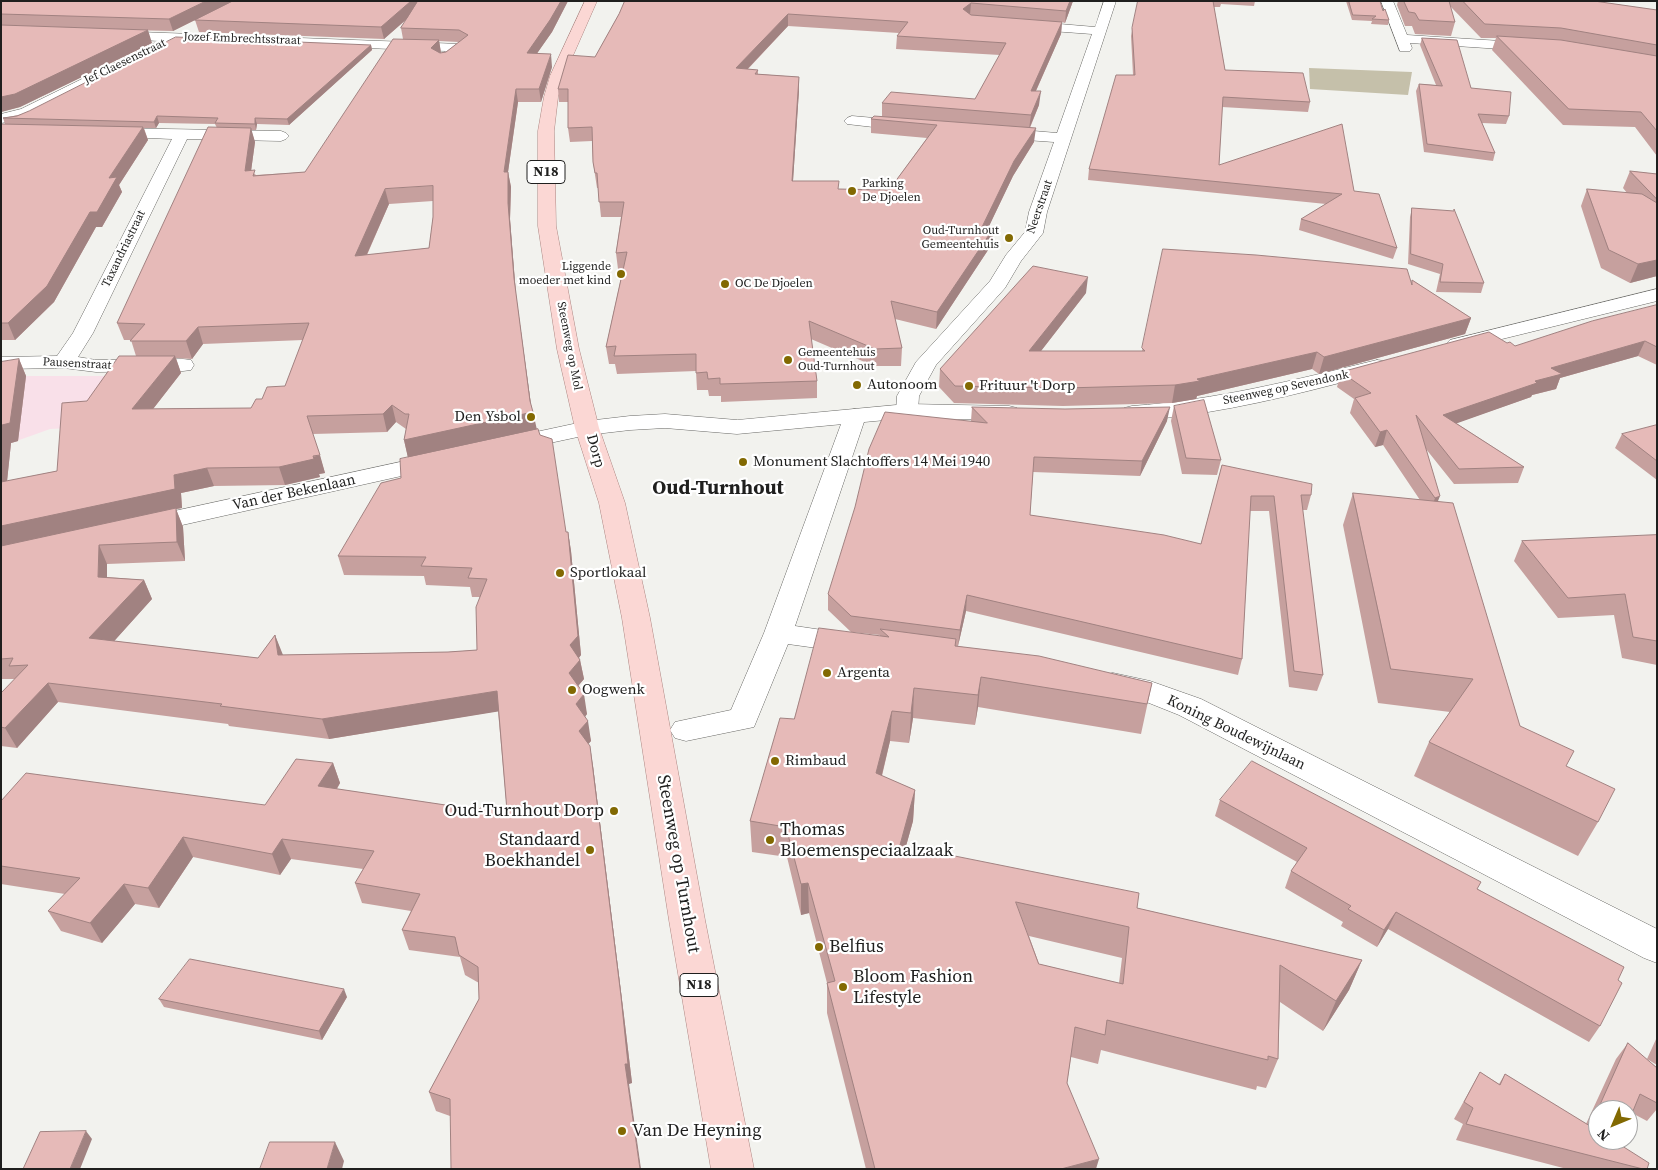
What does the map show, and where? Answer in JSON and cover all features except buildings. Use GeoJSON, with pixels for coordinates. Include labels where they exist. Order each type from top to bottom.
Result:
{"type":"FeatureCollection","features":[{"type":"Feature","properties":{"kind":"main road","name":"Steenweg op Mol"},"geometry":{"type":"LineString","coordinates":[[587,428],[568,349],[547,226],[546,131],[557,76],[591,1]]}},
{"type":"Feature","properties":{"kind":"main road","name":"Dorp"},"geometry":{"type":"LineString","coordinates":[[587,428],[612,503],[636,618],[672,733]]}},
{"type":"Feature","properties":{"kind":"main road","name":"Steenweg op Turnhout"},"geometry":{"type":"LineString","coordinates":[[672,733],[687,920],[733,1169]]}},
{"type":"Feature","properties":{"kind":"street","name":"Neerstraat"},"geometry":{"type":"LineString","coordinates":[[907,411],[908,396],[927,362],[998,284],[1012,258],[1034,233],[1038,212],[1110,1]]}},
{"type":"Feature","properties":{"kind":"street"},"geometry":{"type":"LineString","coordinates":[[1387,1],[1403,43],[1547,47]]}},
{"type":"Feature","properties":{"kind":"street"},"geometry":{"type":"LineString","coordinates":[[1015,24],[1100,31]]}},
{"type":"Feature","properties":{"kind":"street","name":"Jef Claesenstraat"},"geometry":{"type":"LineString","coordinates":[[1,118],[14,117],[26,112],[202,25]]}},
{"type":"Feature","properties":{"kind":"street","name":"Jozef Embrechtsstraat"},"geometry":{"type":"LineString","coordinates":[[98,34],[461,48],[442,60]]}},
{"type":"Feature","properties":{"kind":"street"},"geometry":{"type":"LineString","coordinates":[[852,121],[919,127]]}},
{"type":"Feature","properties":{"kind":"street"},"geometry":{"type":"LineString","coordinates":[[1,131],[22,131]]}},
{"type":"Feature","properties":{"kind":"street"},"geometry":{"type":"LineString","coordinates":[[88,132],[281,136]]}},
{"type":"Feature","properties":{"kind":"street"},"geometry":{"type":"LineString","coordinates":[[987,132],[1064,138]]}},
{"type":"Feature","properties":{"kind":"street","name":"Taxandriastraat"},"geometry":{"type":"LineString","coordinates":[[64,362],[83,333],[182,134]]}},
{"type":"Feature","properties":{"kind":"street"},"geometry":{"type":"LineString","coordinates":[[1440,349],[1657,294]]}},
{"type":"Feature","properties":{"kind":"street","name":"Pausenstraat"},"geometry":{"type":"LineString","coordinates":[[1,362],[64,362],[96,366],[183,365]]}},
{"type":"Feature","properties":{"kind":"street","name":"Steenweg op Sevendonk"},"geometry":{"type":"LineString","coordinates":[[1111,414],[1172,412],[1307,386],[1392,362]]}},
{"type":"Feature","properties":{"kind":"street","name":"Dorp"},"geometry":{"type":"LineString","coordinates":[[587,428],[630,423],[665,422],[737,427],[907,411]]}},
{"type":"Feature","properties":{"kind":"street"},"geometry":{"type":"LineString","coordinates":[[907,411],[1034,414]]}},
{"type":"Feature","properties":{"kind":"street"},"geometry":{"type":"LineString","coordinates":[[672,733],[743,719],[778,633],[855,416]]}},
{"type":"Feature","properties":{"kind":"street"},"geometry":{"type":"LineString","coordinates":[[484,450],[587,428]]}},
{"type":"Feature","properties":{"kind":"street","name":"Van der Bekenlaan"},"geometry":{"type":"LineString","coordinates":[[117,532],[455,457]]}},
{"type":"Feature","properties":{"kind":"street"},"geometry":{"type":"LineString","coordinates":[[778,633],[884,647]]}},
{"type":"Feature","properties":{"kind":"street","name":"Koning Boudewijnlaan"},"geometry":{"type":"LineString","coordinates":[[1083,678],[1139,688],[1190,707],[1657,947]]}},
{"type":"Feature","properties":{"kind":"shaded area"},"geometry":{"type":"Polygon","coordinates":[[[1309,68],[1412,72],[1408,95],[1310,89],[1309,68]]]}},
{"type":"Feature","properties":{"kind":"shaded area"},"geometry":{"type":"Polygon","coordinates":[[[1,376],[124,376],[69,428],[50,429],[11,443],[1,530],[1,376]]]}},
{"type":"Feature","properties":{"kind":"place","name":"Parking De Djoelen"},"geometry":{"type":"Point","coordinates":[852,191]}},
{"type":"Feature","properties":{"kind":"place","name":"Oud-Turnhout Gemeentehuis"},"geometry":{"type":"Point","coordinates":[1009,238]}},
{"type":"Feature","properties":{"kind":"place","name":"Liggende moeder met kind"},"geometry":{"type":"Point","coordinates":[621,274]}},
{"type":"Feature","properties":{"kind":"place","name":"OC De Djoelen"},"geometry":{"type":"Point","coordinates":[725,284]}},
{"type":"Feature","properties":{"kind":"place","name":"Gemeentehuis Oud-Turnhout"},"geometry":{"type":"Point","coordinates":[788,360]}},
{"type":"Feature","properties":{"kind":"place","name":"Autonoom"},"geometry":{"type":"Point","coordinates":[857,385]}},
{"type":"Feature","properties":{"kind":"place","name":"Frituur 't Dorp"},"geometry":{"type":"Point","coordinates":[969,386]}},
{"type":"Feature","properties":{"kind":"place","name":"Den Ysbol"},"geometry":{"type":"Point","coordinates":[531,417]}},
{"type":"Feature","properties":{"kind":"place","name":"Monument Slachtoffers 14 Mei 1940"},"geometry":{"type":"Point","coordinates":[743,462]}},
{"type":"Feature","properties":{"kind":"place","name":"Sportlokaal"},"geometry":{"type":"Point","coordinates":[560,573]}},
{"type":"Feature","properties":{"kind":"place","name":"Argenta"},"geometry":{"type":"Point","coordinates":[827,673]}},
{"type":"Feature","properties":{"kind":"place","name":"Oogwenk"},"geometry":{"type":"Point","coordinates":[572,690]}},
{"type":"Feature","properties":{"kind":"place","name":"Rimbaud"},"geometry":{"type":"Point","coordinates":[775,761]}},
{"type":"Feature","properties":{"kind":"place","name":"Oud-Turnhout Dorp"},"geometry":{"type":"Point","coordinates":[614,811]}},
{"type":"Feature","properties":{"kind":"place","name":"Thomas Bloemenspeciaalzaak"},"geometry":{"type":"Point","coordinates":[770,840]}},
{"type":"Feature","properties":{"kind":"place","name":"Standaard Boekhandel"},"geometry":{"type":"Point","coordinates":[590,850]}},
{"type":"Feature","properties":{"kind":"place","name":"Belfius"},"geometry":{"type":"Point","coordinates":[819,947]}},
{"type":"Feature","properties":{"kind":"place","name":"Bloom Fashion Lifestyle"},"geometry":{"type":"Point","coordinates":[843,987]}},
{"type":"Feature","properties":{"kind":"place","name":"Van De Heyning"},"geometry":{"type":"Point","coordinates":[622,1131]}},
{"type":"Feature","properties":{"kind":"district","name":"Oud-Turnhout"},"geometry":{"type":"Point","coordinates":[718,489]}}]}
